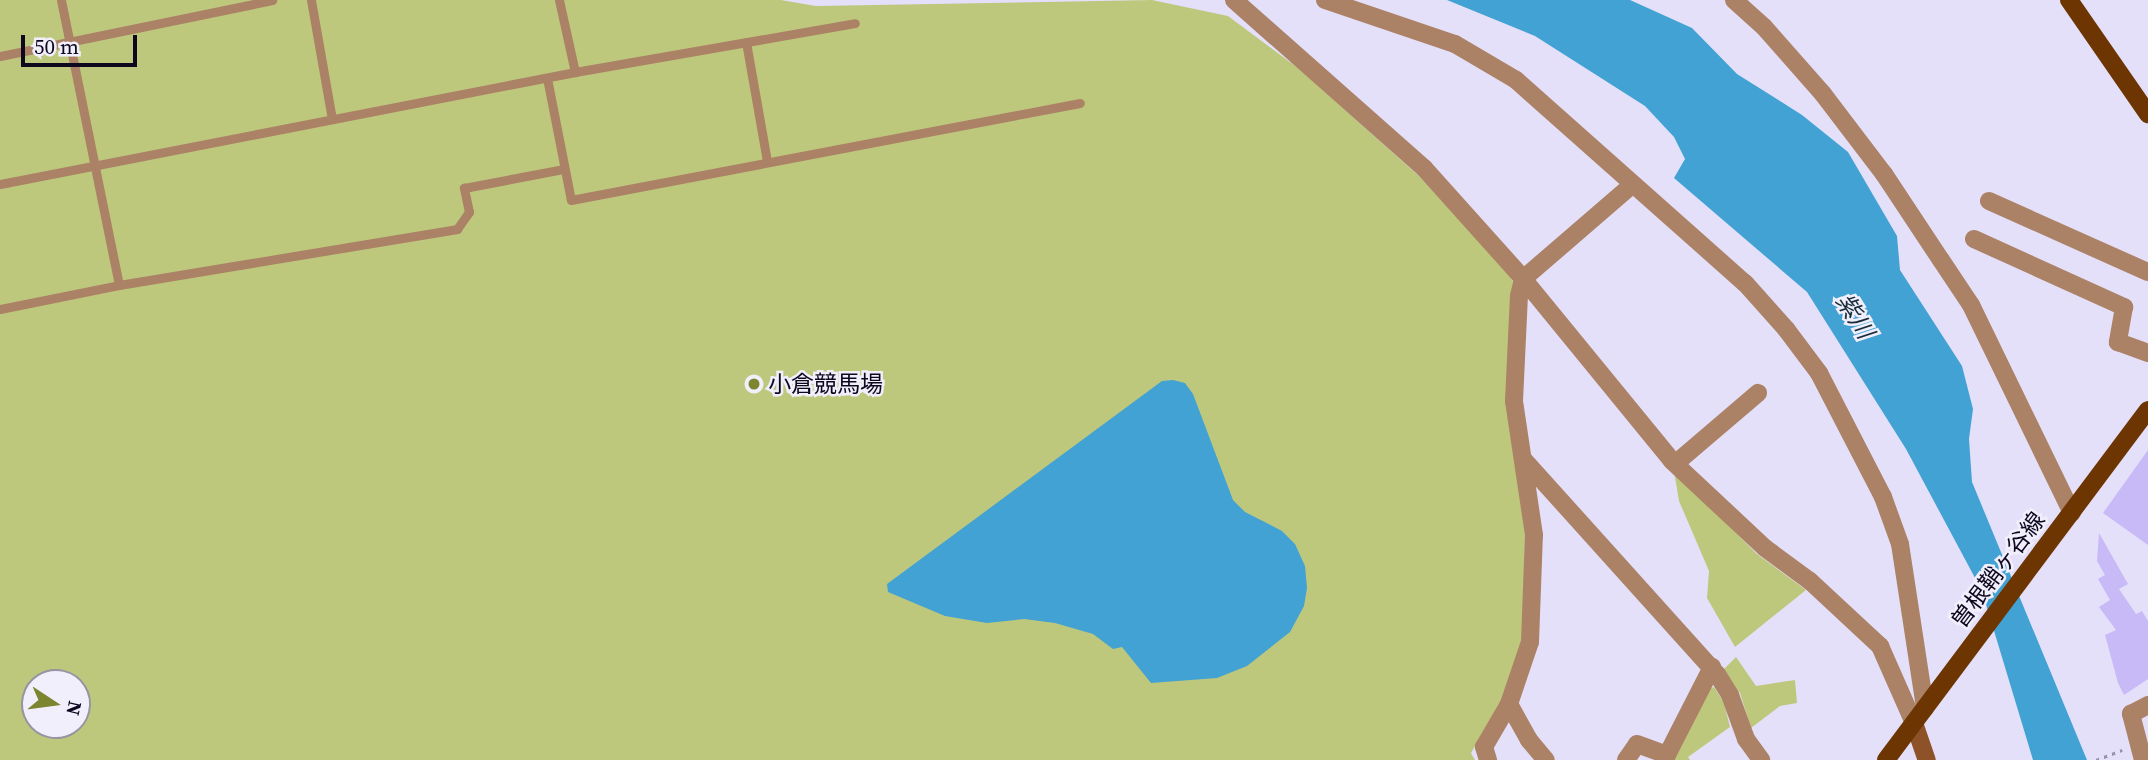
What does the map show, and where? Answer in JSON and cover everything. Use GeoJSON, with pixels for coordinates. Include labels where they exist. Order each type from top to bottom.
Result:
{"type":"FeatureCollection","features":[{"type":"Feature","properties":{"kind":"main road"},"geometry":{"type":"LineString","coordinates":[[2069,0],[2148,114]]}},
{"type":"Feature","properties":{"kind":"main road","name":"曽根鞘ヶ谷線"},"geometry":{"type":"LineString","coordinates":[[1886,760],[2148,410]]}},
{"type":"Feature","properties":{"kind":"street"},"geometry":{"type":"LineString","coordinates":[[1234,0],[1424,168],[1524,279],[1675,464],[1765,548],[1810,581],[1880,646],[1919,716]]}},
{"type":"Feature","properties":{"kind":"street"},"geometry":{"type":"LineString","coordinates":[[1325,0],[1455,44],[1490,62],[1516,80],[1745,283],[1786,329],[1819,373],[1883,497],[1900,544],[1919,716],[1927,760]]}},
{"type":"Feature","properties":{"kind":"street"},"geometry":{"type":"LineString","coordinates":[[1734,0],[1764,27],[1822,94],[1884,174],[1971,305],[2067,519]]}},
{"type":"Feature","properties":{"kind":"street"},"geometry":{"type":"LineString","coordinates":[[1488,760],[1483,747],[1509,704],[1530,642],[1534,535],[1514,401],[1520,296],[1524,279],[1633,184]]}},
{"type":"Feature","properties":{"kind":"street"},"geometry":{"type":"LineString","coordinates":[[1989,201],[2148,272]]}},
{"type":"Feature","properties":{"kind":"street"},"geometry":{"type":"LineString","coordinates":[[1974,239],[2123,307],[2118,342],[2148,353]]}},
{"type":"Feature","properties":{"kind":"street"},"geometry":{"type":"LineString","coordinates":[[1675,464],[1758,393]]}},
{"type":"Feature","properties":{"kind":"street"},"geometry":{"type":"LineString","coordinates":[[1524,460],[1712,667],[1730,695],[1746,739],[1761,760]]}},
{"type":"Feature","properties":{"kind":"street"},"geometry":{"type":"LineString","coordinates":[[1626,760],[1637,744],[1667,755],[1712,667]]}},
{"type":"Feature","properties":{"kind":"street"},"geometry":{"type":"LineString","coordinates":[[1509,704],[1530,740],[1546,760]]}},
{"type":"Feature","properties":{"kind":"street"},"geometry":{"type":"LineString","coordinates":[[2143,760],[2132,714],[2148,705]]}},
{"type":"Feature","properties":{"kind":"lane"},"geometry":{"type":"LineString","coordinates":[[61,0],[119,285]]}},
{"type":"Feature","properties":{"kind":"lane"},"geometry":{"type":"LineString","coordinates":[[0,56],[272,0]]}},
{"type":"Feature","properties":{"kind":"lane"},"geometry":{"type":"LineString","coordinates":[[311,0],[332,119]]}},
{"type":"Feature","properties":{"kind":"lane"},"geometry":{"type":"LineString","coordinates":[[558,0],[575,72]]}},
{"type":"Feature","properties":{"kind":"lane"},"geometry":{"type":"LineString","coordinates":[[0,184],[94,163],[575,72],[855,23]]}},
{"type":"Feature","properties":{"kind":"lane"},"geometry":{"type":"LineString","coordinates":[[746,42],[766,161]]}},
{"type":"Feature","properties":{"kind":"lane"},"geometry":{"type":"LineString","coordinates":[[547,78],[570,200],[1080,103]]}},
{"type":"Feature","properties":{"kind":"lane"},"geometry":{"type":"LineString","coordinates":[[0,309],[119,285],[457,229],[469,212],[464,188],[564,169]]}},
{"type":"Feature","properties":{"kind":"path"},"geometry":{"type":"LineString","coordinates":[[2096,760],[2130,747]]}},
{"type":"Feature","properties":{"kind":"green space","name":"小倉競馬場"},"geometry":{"type":"Polygon","coordinates":[[[0,0],[781,0],[816,6],[1152,0],[1228,16],[1298,68],[1420,177],[1507,271],[1513,282],[1510,367],[1525,523],[1524,638],[1509,689],[1471,753],[1475,760],[0,760],[0,0]]]}},
{"type":"Feature","properties":{"kind":"green space"},"geometry":{"type":"Polygon","coordinates":[[[1674,471],[1757,554],[1806,590],[1735,647],[1707,598],[1709,571],[1679,501],[1674,471]]]}},
{"type":"Feature","properties":{"kind":"green space"},"geometry":{"type":"Polygon","coordinates":[[[1736,657],[1756,686],[1795,680],[1797,703],[1780,706],[1751,728],[1740,693],[1723,670],[1736,657]]]}},
{"type":"Feature","properties":{"kind":"green space"},"geometry":{"type":"Polygon","coordinates":[[[1714,687],[1724,703],[1730,727],[1688,757],[1690,760],[1672,760],[1708,689],[1714,687]]]}},
{"type":"Feature","properties":{"kind":"water","name":"紫川"},"geometry":{"type":"Polygon","coordinates":[[[1447,0],[1630,0],[1692,28],[1737,74],[1802,115],[1848,152],[1897,236],[1900,270],[1962,366],[1973,409],[1969,439],[1972,482],[2087,760],[2033,760],[1982,591],[1906,449],[1807,292],[1674,178],[1685,159],[1674,137],[1645,106],[1535,36],[1447,0]]]}},
{"type":"Feature","properties":{"kind":"water"},"geometry":{"type":"Polygon","coordinates":[[[1162,381],[1185,383],[1193,394],[1233,500],[1245,512],[1282,531],[1295,544],[1305,566],[1307,588],[1304,606],[1290,632],[1247,666],[1217,678],[1151,683],[1122,647],[1113,649],[1093,634],[1055,623],[1024,619],[987,623],[945,616],[888,592],[887,584],[1162,381]]]}},
{"type":"Feature","properties":{"kind":"building"},"geometry":{"type":"Polygon","coordinates":[[[2148,450],[2148,545],[2103,513],[2148,450]]]}},
{"type":"Feature","properties":{"kind":"building"},"geometry":{"type":"Polygon","coordinates":[[[2099,533],[2128,584],[2119,589],[2136,614],[2142,611],[2148,621],[2148,679],[2124,695],[2105,635],[2116,630],[2099,607],[2110,600],[2098,579],[2105,575],[2097,561],[2099,533]]]}},
{"type":"Feature","properties":{"kind":"place","name":"小倉競馬場"},"geometry":{"type":"Point","coordinates":[754,384]}}]}
